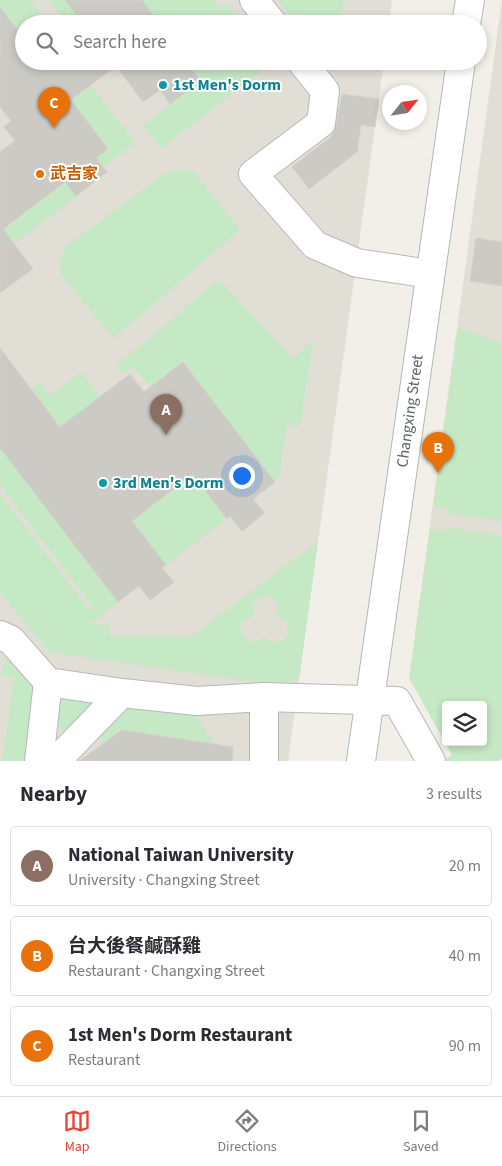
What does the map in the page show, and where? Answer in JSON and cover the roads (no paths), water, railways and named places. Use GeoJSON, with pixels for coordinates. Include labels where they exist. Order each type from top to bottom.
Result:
{"type":"FeatureCollection","features":[{"type":"Feature","properties":{"kind":"street"},"geometry":{"type":"LineString","coordinates":[[254,0],[266,15]]}},
{"type":"Feature","properties":{"kind":"street"},"geometry":{"type":"LineString","coordinates":[[468,15],[470,0]]}},
{"type":"Feature","properties":{"kind":"street"},"geometry":{"type":"LineString","coordinates":[[308,70],[324,91],[321,123],[254,174],[315,245],[356,263],[430,274]]}},
{"type":"Feature","properties":{"kind":"street","name":"Changxing Street"},"geometry":{"type":"LineString","coordinates":[[361,761],[460,70]]}},
{"type":"Feature","properties":{"kind":"street"},"geometry":{"type":"LineString","coordinates":[[0,635],[11,640],[48,682],[122,693],[197,701],[264,697],[397,701],[431,761]]}},
{"type":"Feature","properties":{"kind":"street"},"geometry":{"type":"LineString","coordinates":[[39,761],[48,682]]}},
{"type":"Feature","properties":{"kind":"street"},"geometry":{"type":"LineString","coordinates":[[56,761],[122,693]]}},
{"type":"Feature","properties":{"kind":"street"},"geometry":{"type":"LineString","coordinates":[[264,697],[264,761]]}},
{"type":"Feature","properties":{"kind":"place","name":"1st Men's Dorm"},"geometry":{"type":"Point","coordinates":[163,85]}},
{"type":"Feature","properties":{"kind":"place","name":"1st Men's Dorm Restaurant"},"geometry":{"type":"Point","coordinates":[54,128]}},
{"type":"Feature","properties":{"kind":"place","name":"武吉家"},"geometry":{"type":"Point","coordinates":[40,174]}},
{"type":"Feature","properties":{"kind":"place","name":"National Taiwan University"},"geometry":{"type":"Point","coordinates":[166,435]}},
{"type":"Feature","properties":{"kind":"place","name":"台大後餐鹹酥雞"},"geometry":{"type":"Point","coordinates":[438,473]}},
{"type":"Feature","properties":{"kind":"place","name":"3rd Men's Dorm"},"geometry":{"type":"Point","coordinates":[103,483]}}]}
